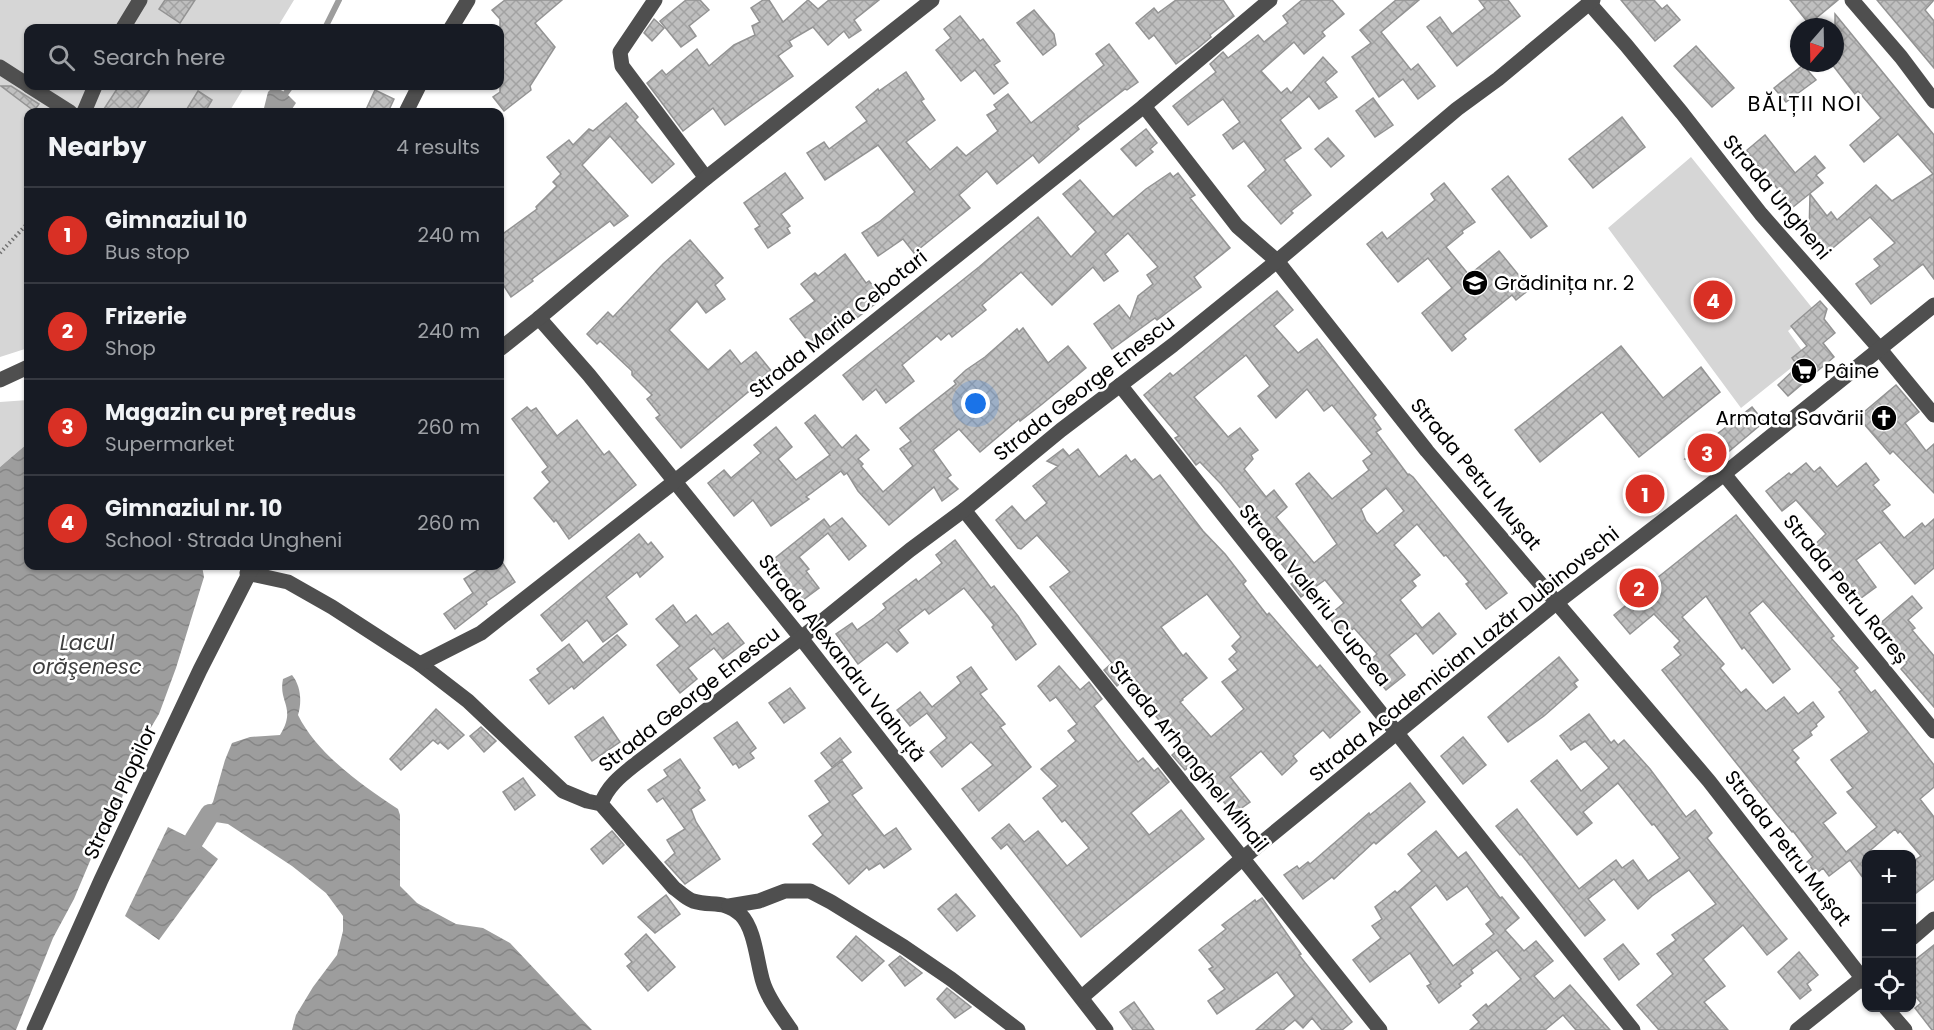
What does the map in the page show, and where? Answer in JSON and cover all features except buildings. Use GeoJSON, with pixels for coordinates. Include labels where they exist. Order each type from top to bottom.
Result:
{"type":"FeatureCollection","features":[{"type":"Feature","properties":{"kind":"street"},"geometry":{"type":"LineString","coordinates":[[125,24],[140,0]]}},
{"type":"Feature","properties":{"kind":"street"},"geometry":{"type":"LineString","coordinates":[[453,24],[468,0]]}},
{"type":"Feature","properties":{"kind":"street"},"geometry":{"type":"LineString","coordinates":[[655,0],[620,52],[622,66],[706,178]]}},
{"type":"Feature","properties":{"kind":"street"},"geometry":{"type":"LineString","coordinates":[[504,346],[706,178],[932,0]]}},
{"type":"Feature","properties":{"kind":"street","name":"Strada Maria Cebotari"},"geometry":{"type":"LineString","coordinates":[[420,664],[481,633],[674,482],[1144,106],[1270,0]]}},
{"type":"Feature","properties":{"kind":"street"},"geometry":{"type":"LineString","coordinates":[[1852,0],[1934,100]]}},
{"type":"Feature","properties":{"kind":"street","name":"Strada George Enescu"},"geometry":{"type":"LineString","coordinates":[[601,804],[605,792],[612,783],[801,638],[910,550],[964,510],[1061,430],[1173,345],[1449,116],[1498,79],[1591,2]]}},
{"type":"Feature","properties":{"kind":"street","name":"Strada Ungheni"},"geometry":{"type":"LineString","coordinates":[[1591,2],[1761,214],[1879,348],[1934,415]]}},
{"type":"Feature","properties":{"kind":"street"},"geometry":{"type":"LineString","coordinates":[[0,67],[24,82]]}},
{"type":"Feature","properties":{"kind":"street"},"geometry":{"type":"LineString","coordinates":[[37,90],[64,108]]}},
{"type":"Feature","properties":{"kind":"street"},"geometry":{"type":"LineString","coordinates":[[86,108],[93,90]]}},
{"type":"Feature","properties":{"kind":"street"},"geometry":{"type":"LineString","coordinates":[[408,108],[417,90]]}},
{"type":"Feature","properties":{"kind":"street","name":"Strada Petru Mușat"},"geometry":{"type":"LineString","coordinates":[[1144,106],[1237,226],[1277,261],[1427,451],[1709,781],[1862,975]]}},
{"type":"Feature","properties":{"kind":"street","name":"Strada Academician Lazăr Dubinovschi"},"geometry":{"type":"LineString","coordinates":[[1082,998],[1243,858],[1557,603],[1724,474],[1934,305]]}},
{"type":"Feature","properties":{"kind":"street","name":"Strada Аlexandru Vlahuță"},"geometry":{"type":"LineString","coordinates":[[540,318],[589,375],[801,638],[1106,1030]]}},
{"type":"Feature","properties":{"kind":"street"},"geometry":{"type":"LineString","coordinates":[[0,380],[24,369]]}},
{"type":"Feature","properties":{"kind":"street","name":"Strada Valeriu Cupcea"},"geometry":{"type":"LineString","coordinates":[[1120,385],[1633,1030]]}},
{"type":"Feature","properties":{"kind":"street","name":"Strada Petru Rareș"},"geometry":{"type":"LineString","coordinates":[[1724,474],[1934,730]]}},
{"type":"Feature","properties":{"kind":"street","name":"Strada Arhanghel Mihail"},"geometry":{"type":"LineString","coordinates":[[964,510],[1380,1030]]}},
{"type":"Feature","properties":{"kind":"street","name":"Strada Plopilor"},"geometry":{"type":"LineString","coordinates":[[34,1030],[101,880],[247,570]]}},
{"type":"Feature","properties":{"kind":"street"},"geometry":{"type":"LineString","coordinates":[[254,570],[288,582],[332,607],[420,664],[468,701],[563,791],[601,804],[674,888],[696,902],[721,903],[729,906],[742,917],[747,925],[760,964],[763,982],[773,1004],[791,1030]]}},
{"type":"Feature","properties":{"kind":"street"},"geometry":{"type":"LineString","coordinates":[[729,906],[759,901],[785,891],[810,891],[904,947],[1018,1030]]}},
{"type":"Feature","properties":{"kind":"street"},"geometry":{"type":"LineString","coordinates":[[1916,934],[1934,919]]}},
{"type":"Feature","properties":{"kind":"street"},"geometry":{"type":"LineString","coordinates":[[1797,1030],[1862,981]]}},
{"type":"Feature","properties":{"kind":"street"},"geometry":{"type":"LineString","coordinates":[[1889,1012],[1905,1030]]}},
{"type":"Feature","properties":{"kind":"path"},"geometry":{"type":"LineString","coordinates":[[0,253],[24,227]]}},
{"type":"Feature","properties":{"kind":"shaded area"},"geometry":{"type":"Polygon","coordinates":[[[0,0],[294,0],[279,24],[24,24],[24,90],[243,90],[231,108],[24,108],[24,349],[0,357],[0,0]]]}},
{"type":"Feature","properties":{"kind":"shaded area"},"geometry":{"type":"Polygon","coordinates":[[[1691,157],[1813,309],[1788,331],[1806,356],[1741,408],[1608,228],[1691,157]]]}},
{"type":"Feature","properties":{"kind":"shaded area"},"geometry":{"type":"Polygon","coordinates":[[[24,400],[24,446],[0,467],[0,402],[24,400]]]}},
{"type":"Feature","properties":{"kind":"water"},"geometry":{"type":"Polygon","coordinates":[[[281,90],[296,103],[293,108],[264,108],[268,92],[281,90]]]}},
{"type":"Feature","properties":{"kind":"water","name":"Lacul orăşenesc"},"geometry":{"type":"Polygon","coordinates":[[[24,446],[24,570],[203,570],[204,577],[159,714],[134,756],[118,812],[90,861],[74,899],[53,938],[16,1030],[0,1030],[0,467],[24,446]]]}},
{"type":"Feature","properties":{"kind":"water"},"geometry":{"type":"Polygon","coordinates":[[[292,675],[300,694],[298,715],[317,743],[342,768],[398,809],[400,815],[400,886],[417,903],[456,924],[483,928],[510,943],[592,1030],[292,1030],[296,1015],[337,955],[343,931],[343,916],[326,893],[292,866],[228,824],[203,820],[203,815],[213,802],[232,743],[250,737],[280,735],[287,718],[282,687],[283,679],[292,675]]]}},
{"type":"Feature","properties":{"kind":"water"},"geometry":{"type":"Polygon","coordinates":[[[168,827],[194,840],[218,859],[159,940],[125,916],[168,827]]]}},
{"type":"Feature","properties":{"kind":"waterway"},"geometry":{"type":"LineString","coordinates":[[327,24],[339,0]]}},
{"type":"Feature","properties":{"kind":"waterway"},"geometry":{"type":"LineString","coordinates":[[194,840],[210,814]]}},
{"type":"Feature","properties":{"kind":"place","name":"Grădinița nr. 2"},"geometry":{"type":"Point","coordinates":[1475,283]}},
{"type":"Feature","properties":{"kind":"place","name":"Gimnaziul nr. 10"},"geometry":{"type":"Point","coordinates":[1713,300]}},
{"type":"Feature","properties":{"kind":"place","name":"Pâine"},"geometry":{"type":"Point","coordinates":[1804,371]}},
{"type":"Feature","properties":{"kind":"place","name":"Armata Savării"},"geometry":{"type":"Point","coordinates":[1884,418]}},
{"type":"Feature","properties":{"kind":"place","name":"Magazin cu preţ redus"},"geometry":{"type":"Point","coordinates":[1707,453]}},
{"type":"Feature","properties":{"kind":"place","name":"Gimnaziul 10"},"geometry":{"type":"Point","coordinates":[1645,494]}},
{"type":"Feature","properties":{"kind":"place","name":"Frizerie"},"geometry":{"type":"Point","coordinates":[1639,588]}},
{"type":"Feature","properties":{"kind":"district","name":"BĂLȚII NOI"},"geometry":{"type":"Point","coordinates":[1805,103]}}]}
